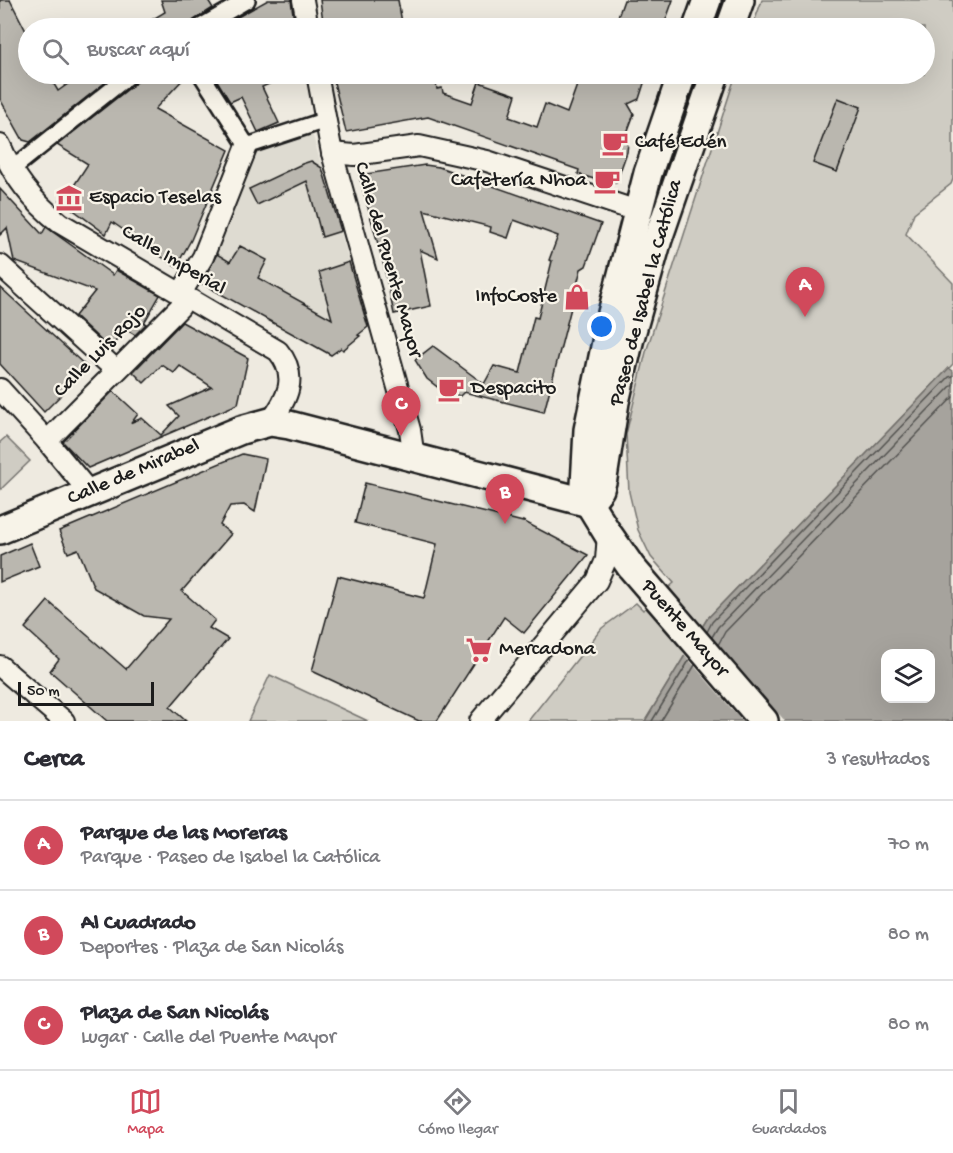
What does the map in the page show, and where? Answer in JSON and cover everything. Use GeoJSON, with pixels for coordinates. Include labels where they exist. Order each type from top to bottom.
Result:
{"type":"FeatureCollection","features":[{"type":"Feature","properties":{"kind":"main road"},"geometry":{"type":"LineString","coordinates":[[701,18],[707,0]]}},
{"type":"Feature","properties":{"kind":"main road"},"geometry":{"type":"LineString","coordinates":[[734,18],[740,0]]}},
{"type":"Feature","properties":{"kind":"main road","name":"Paseo de Isabel la Católica"},"geometry":{"type":"LineString","coordinates":[[589,503],[585,485],[588,430],[612,313],[648,173],[679,84]]}},
{"type":"Feature","properties":{"kind":"main road","name":"Paseo de Isabel la Católica"},"geometry":{"type":"LineString","coordinates":[[589,503],[600,489],[603,478],[620,382],[658,239],[712,84]]}},
{"type":"Feature","properties":{"kind":"main road"},"geometry":{"type":"LineString","coordinates":[[270,422],[589,503]]}},
{"type":"Feature","properties":{"kind":"main road","name":"Calle de Mirabel"},"geometry":{"type":"LineString","coordinates":[[0,530],[221,438],[270,422]]}},
{"type":"Feature","properties":{"kind":"main road","name":"Puente Mayor"},"geometry":{"type":"LineString","coordinates":[[589,503],[631,567],[764,721]]}},
{"type":"Feature","properties":{"kind":"street"},"geometry":{"type":"LineString","coordinates":[[216,18],[248,0]]}},
{"type":"Feature","properties":{"kind":"street"},"geometry":{"type":"LineString","coordinates":[[303,0],[306,18]]}},
{"type":"Feature","properties":{"kind":"street"},"geometry":{"type":"LineString","coordinates":[[9,177],[119,84]]}},
{"type":"Feature","properties":{"kind":"street"},"geometry":{"type":"LineString","coordinates":[[207,84],[247,146],[326,120]]}},
{"type":"Feature","properties":{"kind":"street","name":"Calle del Puente Mayor"},"geometry":{"type":"LineString","coordinates":[[319,84],[332,153],[410,430],[412,451],[416,458]]}},
{"type":"Feature","properties":{"kind":"street","name":"Calle Imperial"},"geometry":{"type":"LineString","coordinates":[[0,145],[9,177],[60,223],[278,351],[285,360],[289,372],[288,394],[284,404],[270,422]]}},
{"type":"Feature","properties":{"kind":"street","name":"Calle Luis Rojo"},"geometry":{"type":"LineString","coordinates":[[47,441],[180,307],[183,294],[203,257],[247,146]]}},
{"type":"Feature","properties":{"kind":"street"},"geometry":{"type":"LineString","coordinates":[[332,153],[354,154],[419,146],[487,161],[628,208],[637,215]]}},
{"type":"Feature","properties":{"kind":"street"},"geometry":{"type":"LineString","coordinates":[[0,265],[116,370]]}},
{"type":"Feature","properties":{"kind":"street"},"geometry":{"type":"LineString","coordinates":[[0,389],[89,492]]}},
{"type":"Feature","properties":{"kind":"street"},"geometry":{"type":"LineString","coordinates":[[480,721],[597,581],[606,560],[608,534]]}},
{"type":"Feature","properties":{"kind":"street"},"geometry":{"type":"LineString","coordinates":[[0,666],[64,721]]}},
{"type":"Feature","properties":{"kind":"shaded area"},"geometry":{"type":"Polygon","coordinates":[[[762,0],[953,0],[953,179],[951,184],[914,213],[906,234],[953,283],[953,364],[707,619],[645,721],[528,721],[602,628],[636,603],[643,610],[674,583],[651,557],[638,530],[629,492],[626,434],[646,352],[733,84],[935,84],[935,18],[756,18],[762,0]]]}},
{"type":"Feature","properties":{"kind":"shaded area"},"geometry":{"type":"Polygon","coordinates":[[[312,133],[368,327],[343,350],[341,348],[331,355],[199,281],[216,253],[257,150],[312,133]]]}},
{"type":"Feature","properties":{"kind":"shaded area"},"geometry":{"type":"Polygon","coordinates":[[[6,437],[30,461],[0,490],[0,442],[6,437]]]}},
{"type":"Feature","properties":{"kind":"shaded area"},"geometry":{"type":"Polygon","coordinates":[[[270,675],[368,721],[248,721],[270,675]]]}},
{"type":"Feature","properties":{"kind":"water"},"geometry":{"type":"Polygon","coordinates":[[[949,368],[953,371],[953,721],[645,721],[707,619],[949,368]]]}},
{"type":"Feature","properties":{"kind":"pier"},"geometry":{"type":"Polygon","coordinates":[[[701,624],[785,721],[742,721],[683,653],[701,624]]]}},
{"type":"Feature","properties":{"kind":"building"},"geometry":{"type":"Polygon","coordinates":[[[0,0],[10,0],[19,18],[18,84],[54,84],[58,91],[68,84],[103,84],[30,142],[23,140],[0,99],[0,0]]]}},
{"type":"Feature","properties":{"kind":"building"},"geometry":{"type":"Polygon","coordinates":[[[161,0],[208,0],[213,8],[197,18],[155,18],[165,12],[161,0]]]}},
{"type":"Feature","properties":{"kind":"building"},"geometry":{"type":"Polygon","coordinates":[[[268,0],[291,0],[294,18],[236,18],[268,0]]]}},
{"type":"Feature","properties":{"kind":"building"},"geometry":{"type":"Polygon","coordinates":[[[320,0],[398,0],[401,18],[323,18],[320,0]]]}},
{"type":"Feature","properties":{"kind":"building"},"geometry":{"type":"Polygon","coordinates":[[[624,0],[673,0],[667,18],[618,18],[624,0]]]}},
{"type":"Feature","properties":{"kind":"building"},"geometry":{"type":"Polygon","coordinates":[[[134,84],[179,84],[155,109],[229,150],[191,240],[176,267],[112,222],[106,234],[60,200],[73,187],[88,164],[57,145],[134,84]]]}},
{"type":"Feature","properties":{"kind":"building"},"geometry":{"type":"Polygon","coordinates":[[[219,84],[269,84],[262,87],[279,123],[258,132],[241,97],[230,102],[219,84]]]}},
{"type":"Feature","properties":{"kind":"building"},"geometry":{"type":"Polygon","coordinates":[[[334,84],[436,84],[437,89],[442,88],[443,93],[472,103],[478,84],[485,84],[516,95],[509,117],[537,127],[545,104],[567,113],[577,84],[644,84],[639,99],[628,104],[634,114],[627,133],[629,134],[627,152],[616,183],[611,181],[610,184],[578,174],[579,170],[428,117],[346,132],[334,84]]]}},
{"type":"Feature","properties":{"kind":"building"},"geometry":{"type":"Polygon","coordinates":[[[838,98],[861,107],[837,172],[813,163],[838,98]]]}},
{"type":"Feature","properties":{"kind":"building"},"geometry":{"type":"Polygon","coordinates":[[[311,161],[322,168],[341,231],[322,237],[307,181],[257,205],[249,189],[311,161]]]}},
{"type":"Feature","properties":{"kind":"building"},"geometry":{"type":"Polygon","coordinates":[[[425,165],[439,167],[601,224],[586,266],[581,269],[544,412],[464,392],[460,396],[444,392],[427,379],[415,360],[433,346],[484,384],[494,366],[520,373],[534,317],[538,318],[552,261],[549,260],[558,236],[514,220],[508,238],[490,232],[491,227],[424,210],[438,258],[420,250],[431,306],[394,314],[383,262],[359,175],[425,165]]]}},
{"type":"Feature","properties":{"kind":"building"},"geometry":{"type":"Polygon","coordinates":[[[0,189],[42,234],[46,227],[113,275],[116,270],[160,295],[144,323],[146,324],[135,335],[127,330],[109,348],[75,316],[95,291],[14,261],[7,228],[0,235],[0,189]]]}},
{"type":"Feature","properties":{"kind":"building"},"geometry":{"type":"Polygon","coordinates":[[[240,246],[267,260],[258,278],[332,319],[319,272],[349,262],[368,327],[343,350],[341,348],[331,355],[201,283],[217,254],[230,262],[240,246]]]}},
{"type":"Feature","properties":{"kind":"building"},"geometry":{"type":"Polygon","coordinates":[[[0,287],[88,368],[44,412],[0,364],[0,287]]]}},
{"type":"Feature","properties":{"kind":"building"},"geometry":{"type":"Polygon","coordinates":[[[182,322],[248,358],[238,404],[88,468],[63,442],[113,391],[138,414],[132,422],[142,418],[161,435],[179,416],[169,406],[212,387],[180,366],[174,373],[162,365],[144,383],[133,372],[182,322]]]}},
{"type":"Feature","properties":{"kind":"building"},"geometry":{"type":"Polygon","coordinates":[[[242,454],[266,459],[255,512],[244,505],[230,506],[220,525],[231,534],[182,591],[215,620],[209,628],[228,639],[170,707],[186,721],[107,721],[50,671],[59,659],[25,628],[48,601],[126,669],[169,619],[144,616],[94,588],[78,549],[68,553],[59,531],[242,454]]]}},
{"type":"Feature","properties":{"kind":"building"},"geometry":{"type":"Polygon","coordinates":[[[365,483],[523,521],[588,555],[524,633],[504,617],[437,721],[419,721],[312,671],[338,576],[424,598],[437,544],[355,523],[365,483]]]}},
{"type":"Feature","properties":{"kind":"building"},"geometry":{"type":"Polygon","coordinates":[[[30,543],[39,566],[0,582],[0,556],[30,543]]]}},
{"type":"Feature","properties":{"kind":"place","name":"Café Edén"},"geometry":{"type":"Point","coordinates":[615,143]}},
{"type":"Feature","properties":{"kind":"place","name":"Cafetería Nhoa"},"geometry":{"type":"Point","coordinates":[607,181]}},
{"type":"Feature","properties":{"kind":"place","name":"Espacio Teselas"},"geometry":{"type":"Point","coordinates":[69,198]}},
{"type":"Feature","properties":{"kind":"place","name":"InfoCoste"},"geometry":{"type":"Point","coordinates":[577,297]}},
{"type":"Feature","properties":{"kind":"place","name":"Parque de las Moreras"},"geometry":{"type":"Point","coordinates":[805,317]}},
{"type":"Feature","properties":{"kind":"place","name":"Despacito"},"geometry":{"type":"Point","coordinates":[451,389]}},
{"type":"Feature","properties":{"kind":"place","name":"Plaza de San Nicolás"},"geometry":{"type":"Point","coordinates":[401,436]}},
{"type":"Feature","properties":{"kind":"place","name":"Al Cuadrado"},"geometry":{"type":"Point","coordinates":[505,524]}},
{"type":"Feature","properties":{"kind":"place","name":"Mercadona"},"geometry":{"type":"Point","coordinates":[479,650]}}]}
